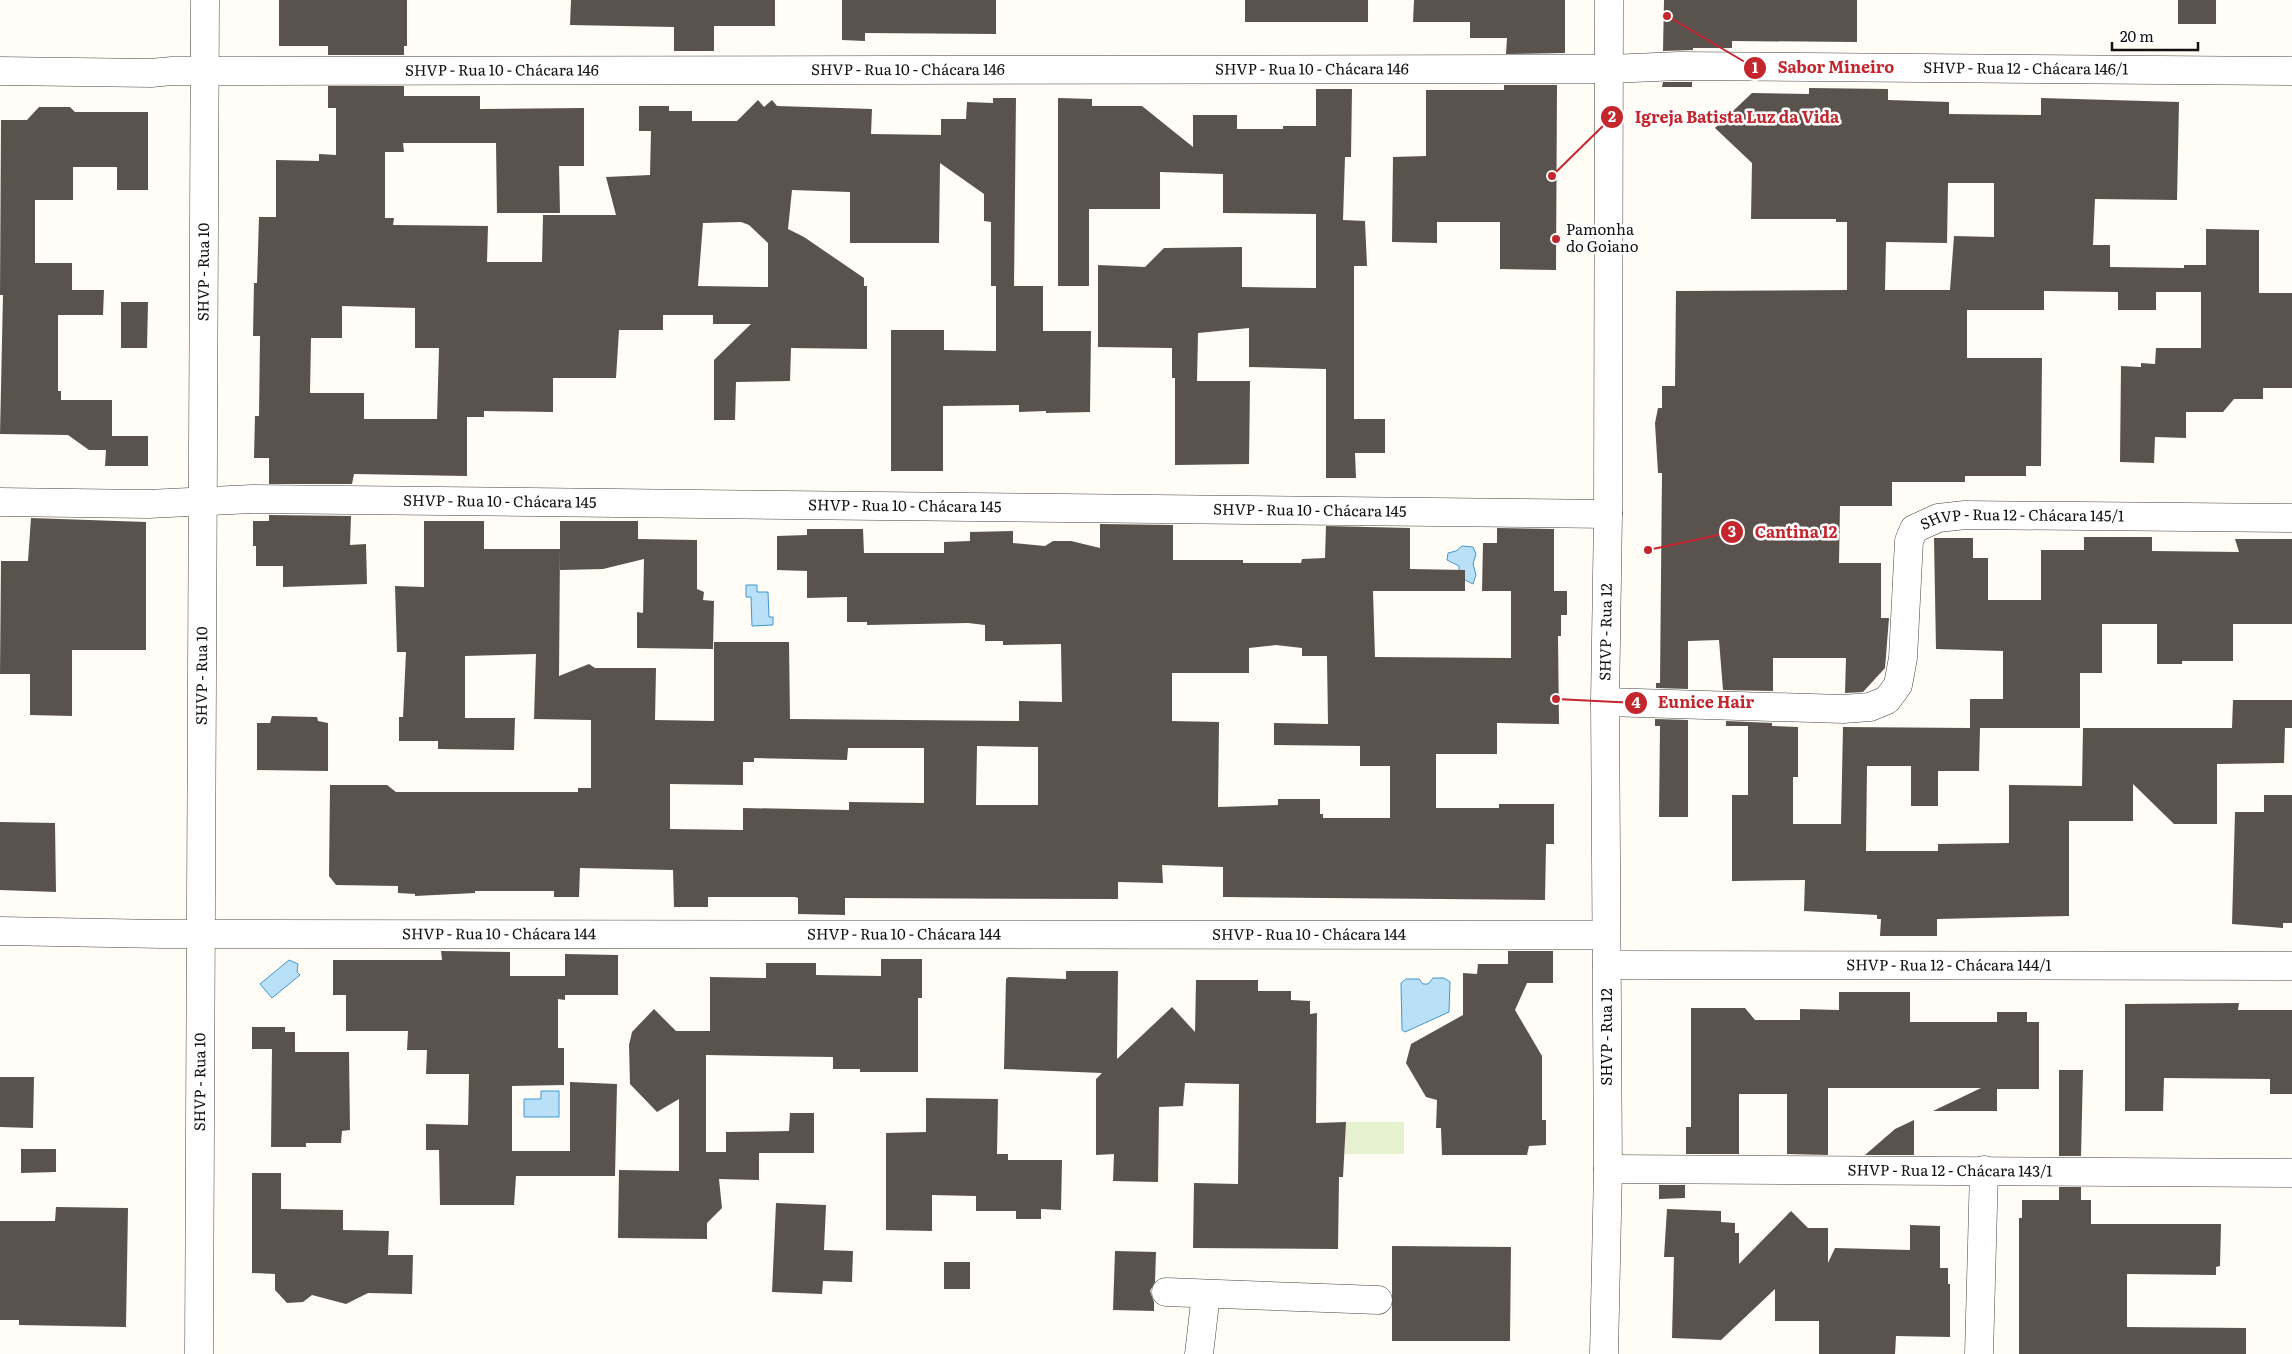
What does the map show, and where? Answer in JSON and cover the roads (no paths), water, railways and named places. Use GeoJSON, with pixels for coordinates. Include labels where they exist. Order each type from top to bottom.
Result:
{"type":"FeatureCollection","features":[{"type":"Feature","properties":{"kind":"street","name":"SHVP - Rua 10"},"geometry":{"type":"LineString","coordinates":[[199,1354],[205,0]]}},
{"type":"Feature","properties":{"kind":"street","name":"SHVP - Rua 12"},"geometry":{"type":"LineString","coordinates":[[1604,1354],[1608,1169],[1605,702],[1608,514],[1610,0]]}},
{"type":"Feature","properties":{"kind":"street","name":"SHVP - Rua 12 - Chácara 146/1"},"geometry":{"type":"LineString","coordinates":[[1610,69],[1679,66],[2292,71]]}},
{"type":"Feature","properties":{"kind":"street","name":"SHVP - Rua 10 - Chácara 146"},"geometry":{"type":"LineString","coordinates":[[0,71],[151,73],[205,71],[1610,69]]}},
{"type":"Feature","properties":{"kind":"street","name":"SHVP - Rua 10 - Chácara 145"},"geometry":{"type":"LineString","coordinates":[[0,502],[148,504],[272,499],[1608,514]]}},
{"type":"Feature","properties":{"kind":"street","name":"SHVP - Rua 12 - Chácara 145/1"},"geometry":{"type":"LineString","coordinates":[[1605,702],[1843,709],[1870,707],[1887,700],[1898,685],[1903,658],[1909,541],[1914,529],[1938,518],[1965,514],[2292,518]]}},
{"type":"Feature","properties":{"kind":"street","name":"SHVP - Rua 10 - Chácara 144"},"geometry":{"type":"LineString","coordinates":[[0,931],[1606,935]]}},
{"type":"Feature","properties":{"kind":"street","name":"SHVP - Rua 12 - Chácara 144/1"},"geometry":{"type":"LineString","coordinates":[[1607,965],[2292,966]]}},
{"type":"Feature","properties":{"kind":"street","name":"SHVP - Rua 12 - Chácara 143/1"},"geometry":{"type":"LineString","coordinates":[[1608,1169],[2292,1173]]}},
{"type":"Feature","properties":{"kind":"street"},"geometry":{"type":"LineString","coordinates":[[1979,1354],[1984,1170]]}},
{"type":"Feature","properties":{"kind":"street"},"geometry":{"type":"LineString","coordinates":[[1166,1292],[1378,1300]]}},
{"type":"Feature","properties":{"kind":"street"},"geometry":{"type":"LineString","coordinates":[[1200,1354],[1206,1294]]}},
{"type":"Feature","properties":{"kind":"water"},"geometry":{"type":"Polygon","coordinates":[[[1462,546],[1473,547],[1476,554],[1473,564],[1476,575],[1473,584],[1459,577],[1459,566],[1447,560],[1448,553],[1456,551],[1462,546]]]}},
{"type":"Feature","properties":{"kind":"water"},"geometry":{"type":"Polygon","coordinates":[[[746,585],[757,585],[757,592],[768,592],[769,617],[773,617],[773,625],[752,626],[751,597],[746,597],[746,585]]]}},
{"type":"Feature","properties":{"kind":"water"},"geometry":{"type":"Polygon","coordinates":[[[289,960],[298,964],[297,972],[300,975],[272,998],[260,984],[289,960]]]}},
{"type":"Feature","properties":{"kind":"water"},"geometry":{"type":"Polygon","coordinates":[[[1433,978],[1444,978],[1450,982],[1449,1012],[1405,1032],[1402,1030],[1401,983],[1406,979],[1419,979],[1423,984],[1428,984],[1433,978]]]}},
{"type":"Feature","properties":{"kind":"water"},"geometry":{"type":"Polygon","coordinates":[[[541,1091],[559,1091],[559,1117],[524,1117],[524,1099],[541,1099],[541,1091]]]}},
{"type":"Feature","properties":{"kind":"place","name":"Sabor Mineiro"},"geometry":{"type":"Point","coordinates":[1667,16]}},
{"type":"Feature","properties":{"kind":"place","name":"Igreja Batista Luz da Vida"},"geometry":{"type":"Point","coordinates":[1552,176]}},
{"type":"Feature","properties":{"kind":"place","name":"Pamonha do Goiano"},"geometry":{"type":"Point","coordinates":[1556,239]}},
{"type":"Feature","properties":{"kind":"place","name":"Cantina 12"},"geometry":{"type":"Point","coordinates":[1648,550]}},
{"type":"Feature","properties":{"kind":"place","name":"Eunice Hair"},"geometry":{"type":"Point","coordinates":[1556,699]}}]}
